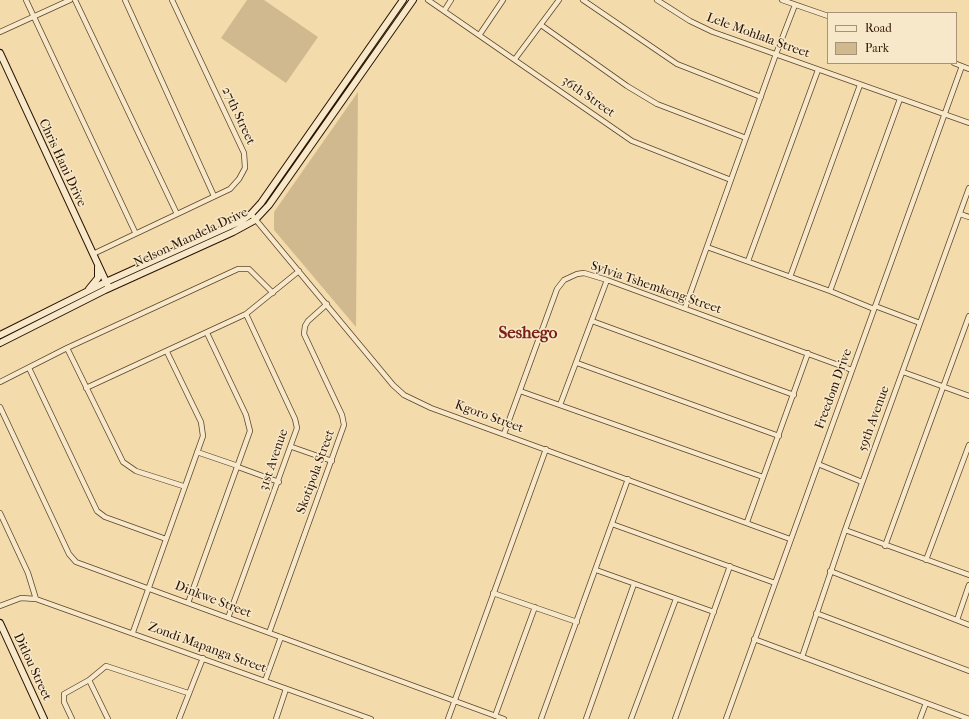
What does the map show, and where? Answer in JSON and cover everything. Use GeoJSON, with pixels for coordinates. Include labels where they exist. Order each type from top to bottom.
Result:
{"type":"FeatureCollection","features":[{"type":"Feature","properties":{"kind":"main road","name":"Nelson Mandela Drive"},"geometry":{"type":"LineString","coordinates":[[0,336],[87,291],[241,221],[251,214],[261,202],[403,0]]}},
{"type":"Feature","properties":{"kind":"main road","name":"Nelson Mandela Drive"},"geometry":{"type":"LineString","coordinates":[[0,343],[109,288],[233,232],[255,220],[269,205],[413,0]]}},
{"type":"Feature","properties":{"kind":"main road","name":"Chris Hani Drive"},"geometry":{"type":"LineString","coordinates":[[0,53],[109,288]]}},
{"type":"Feature","properties":{"kind":"main road"},"geometry":{"type":"LineString","coordinates":[[87,291],[98,278],[96,260]]}},
{"type":"Feature","properties":{"kind":"main road","name":"Ditlou Street"},"geometry":{"type":"LineString","coordinates":[[0,623],[44,719]]}},
{"type":"Feature","properties":{"kind":"street"},"geometry":{"type":"LineString","coordinates":[[26,0],[135,232]]}},
{"type":"Feature","properties":{"kind":"street"},"geometry":{"type":"LineString","coordinates":[[0,32],[70,0]]}},
{"type":"Feature","properties":{"kind":"street"},"geometry":{"type":"LineString","coordinates":[[75,0],[177,214]]}},
{"type":"Feature","properties":{"kind":"street"},"geometry":{"type":"LineString","coordinates":[[125,0],[214,196]]}},
{"type":"Feature","properties":{"kind":"street","name":"27th Street"},"geometry":{"type":"LineString","coordinates":[[93,254],[135,232],[230,189],[245,168],[245,157],[172,0]]}},
{"type":"Feature","properties":{"kind":"street","name":"36th Street"},"geometry":{"type":"LineString","coordinates":[[428,0],[480,34],[632,141],[731,180]]}},
{"type":"Feature","properties":{"kind":"street"},"geometry":{"type":"LineString","coordinates":[[444,11],[451,0]]}},
{"type":"Feature","properties":{"kind":"street"},"geometry":{"type":"LineString","coordinates":[[480,34],[503,0]]}},
{"type":"Feature","properties":{"kind":"street"},"geometry":{"type":"LineString","coordinates":[[515,59],[559,0]]}},
{"type":"Feature","properties":{"kind":"street"},"geometry":{"type":"LineString","coordinates":[[582,0],[677,64],[761,97]]}},
{"type":"Feature","properties":{"kind":"street","name":"Lele Mohlala Street"},"geometry":{"type":"LineString","coordinates":[[657,0],[699,27],[969,124]]}},
{"type":"Feature","properties":{"kind":"street"},"geometry":{"type":"LineString","coordinates":[[782,0],[827,16]]}},
{"type":"Feature","properties":{"kind":"street"},"geometry":{"type":"LineString","coordinates":[[685,308],[795,5]]}},
{"type":"Feature","properties":{"kind":"street"},"geometry":{"type":"LineString","coordinates":[[541,26],[649,100],[685,116],[746,138]]}},
{"type":"Feature","properties":{"kind":"street"},"geometry":{"type":"LineString","coordinates":[[957,64],[969,69]]}},
{"type":"Feature","properties":{"kind":"street","name":"Freedom Drive"},"geometry":{"type":"LineString","coordinates":[[726,719],[962,66]]}},
{"type":"Feature","properties":{"kind":"street"},"geometry":{"type":"LineString","coordinates":[[748,261],[818,70]]}},
{"type":"Feature","properties":{"kind":"street"},"geometry":{"type":"LineString","coordinates":[[790,276],[860,85]]}},
{"type":"Feature","properties":{"kind":"street"},"geometry":{"type":"LineString","coordinates":[[830,291],[900,99]]}},
{"type":"Feature","properties":{"kind":"street","name":"59th Avenue"},"geometry":{"type":"LineString","coordinates":[[802,658],[830,571],[969,188]]}},
{"type":"Feature","properties":{"kind":"street","name":"Kgoro Street"},"geometry":{"type":"LineString","coordinates":[[251,214],[393,385],[404,395],[431,408],[747,522],[790,539]]}},
{"type":"Feature","properties":{"kind":"street"},"geometry":{"type":"LineString","coordinates":[[960,214],[969,218]]}},
{"type":"Feature","properties":{"kind":"street"},"geometry":{"type":"LineString","coordinates":[[707,247],[920,323]]}},
{"type":"Feature","properties":{"kind":"street"},"geometry":{"type":"LineString","coordinates":[[0,382],[67,348],[238,269],[249,269],[273,294]]}},
{"type":"Feature","properties":{"kind":"street"},"geometry":{"type":"LineString","coordinates":[[86,388],[167,352],[246,314],[273,294],[299,271]]}},
{"type":"Feature","properties":{"kind":"street","name":"Sylvia Tshemkeng Street"},"geometry":{"type":"LineString","coordinates":[[504,434],[560,284],[570,276],[584,273],[685,308],[852,370]]}},
{"type":"Feature","properties":{"kind":"street"},"geometry":{"type":"LineString","coordinates":[[560,405],[607,280]]}},
{"type":"Feature","properties":{"kind":"street","name":"Skotipola Street"},"geometry":{"type":"LineString","coordinates":[[269,633],[343,432],[344,421],[306,339],[304,330],[308,321],[327,304]]}},
{"type":"Feature","properties":{"kind":"street","name":"31st Avenue"},"geometry":{"type":"LineString","coordinates":[[228,618],[292,447],[297,428],[296,419],[246,314]]}},
{"type":"Feature","properties":{"kind":"street"},"geometry":{"type":"LineString","coordinates":[[885,546],[969,316]]}},
{"type":"Feature","properties":{"kind":"street"},"geometry":{"type":"LineString","coordinates":[[592,321],[794,394]]}},
{"type":"Feature","properties":{"kind":"street"},"geometry":{"type":"LineString","coordinates":[[188,603],[249,437],[250,424],[207,333]]}},
{"type":"Feature","properties":{"kind":"street"},"geometry":{"type":"LineString","coordinates":[[67,348],[123,462],[136,471],[183,486]]}},
{"type":"Feature","properties":{"kind":"street"},"geometry":{"type":"LineString","coordinates":[[133,632],[183,486],[203,436],[202,426],[167,352]]}},
{"type":"Feature","properties":{"kind":"street"},"geometry":{"type":"LineString","coordinates":[[747,522],[780,436],[808,353]]}},
{"type":"Feature","properties":{"kind":"street"},"geometry":{"type":"LineString","coordinates":[[577,363],[780,436]]}},
{"type":"Feature","properties":{"kind":"street"},"geometry":{"type":"LineString","coordinates":[[29,368],[97,511],[105,517],[166,539]]}},
{"type":"Feature","properties":{"kind":"street"},"geometry":{"type":"LineString","coordinates":[[903,372],[969,396]]}},
{"type":"Feature","properties":{"kind":"street"},"geometry":{"type":"LineString","coordinates":[[520,391],[763,477]]}},
{"type":"Feature","properties":{"kind":"street","name":"Dinkwe Street"},"geometry":{"type":"LineString","coordinates":[[0,407],[69,554],[76,562],[504,719]]}},
{"type":"Feature","properties":{"kind":"street"},"geometry":{"type":"LineString","coordinates":[[926,560],[969,445]]}},
{"type":"Feature","properties":{"kind":"street"},"geometry":{"type":"LineString","coordinates":[[292,447],[332,462]]}},
{"type":"Feature","properties":{"kind":"street"},"geometry":{"type":"LineString","coordinates":[[448,719],[546,449]]}},
{"type":"Feature","properties":{"kind":"street"},"geometry":{"type":"LineString","coordinates":[[197,452],[279,482]]}},
{"type":"Feature","properties":{"kind":"street"},"geometry":{"type":"LineString","coordinates":[[818,464],[862,482]]}},
{"type":"Feature","properties":{"kind":"street"},"geometry":{"type":"LineString","coordinates":[[541,719],[628,479]]}},
{"type":"Feature","properties":{"kind":"street"},"geometry":{"type":"LineString","coordinates":[[0,513],[28,572],[36,598]]}},
{"type":"Feature","properties":{"kind":"street"},"geometry":{"type":"LineString","coordinates":[[612,524],[775,583]]}},
{"type":"Feature","properties":{"kind":"street"},"geometry":{"type":"LineString","coordinates":[[845,530],[885,546],[969,575]]}},
{"type":"Feature","properties":{"kind":"street"},"geometry":{"type":"LineString","coordinates":[[675,719],[730,566]]}},
{"type":"Feature","properties":{"kind":"street"},"geometry":{"type":"LineString","coordinates":[[596,570],[714,612]]}},
{"type":"Feature","properties":{"kind":"street"},"geometry":{"type":"LineString","coordinates":[[830,571],[969,625]]}},
{"type":"Feature","properties":{"kind":"street"},"geometry":{"type":"LineString","coordinates":[[586,719],[634,584]]}},
{"type":"Feature","properties":{"kind":"street"},"geometry":{"type":"LineString","coordinates":[[957,620],[969,585]]}},
{"type":"Feature","properties":{"kind":"street"},"geometry":{"type":"LineString","coordinates":[[493,593],[577,622]]}},
{"type":"Feature","properties":{"kind":"street","name":"Zondi Mapanga Street"},"geometry":{"type":"LineString","coordinates":[[0,606],[21,598],[36,598],[371,719]]}},
{"type":"Feature","properties":{"kind":"street"},"geometry":{"type":"LineString","coordinates":[[631,719],[676,599]]}},
{"type":"Feature","properties":{"kind":"street"},"geometry":{"type":"LineString","coordinates":[[496,716],[535,607]]}},
{"type":"Feature","properties":{"kind":"street"},"geometry":{"type":"LineString","coordinates":[[816,613],[969,671]]}},
{"type":"Feature","properties":{"kind":"street"},"geometry":{"type":"LineString","coordinates":[[266,681],[281,637]]}},
{"type":"Feature","properties":{"kind":"street"},"geometry":{"type":"LineString","coordinates":[[754,639],[969,719]]}},
{"type":"Feature","properties":{"kind":"street"},"geometry":{"type":"LineString","coordinates":[[180,719],[188,693],[203,658]]}},
{"type":"Feature","properties":{"kind":"street"},"geometry":{"type":"LineString","coordinates":[[72,719],[64,702],[64,694],[89,680],[108,666],[188,693]]}},
{"type":"Feature","properties":{"kind":"street"},"geometry":{"type":"LineString","coordinates":[[89,680],[108,719]]}},
{"type":"Feature","properties":{"kind":"street"},"geometry":{"type":"LineString","coordinates":[[276,719],[286,689]]}},
{"type":"Feature","properties":{"kind":"street"},"geometry":{"type":"LineString","coordinates":[[920,719],[926,703]]}},
{"type":"Feature","properties":{"kind":"green space"},"geometry":{"type":"Polygon","coordinates":[[[247,0],[264,0],[318,37],[286,83],[221,38],[247,0]]]}},
{"type":"Feature","properties":{"kind":"green space"},"geometry":{"type":"Polygon","coordinates":[[[358,92],[356,327],[274,230],[274,212],[358,92]]]}},
{"type":"Feature","properties":{"kind":"district","name":"Seshego"},"geometry":{"type":"Point","coordinates":[528,334]}}]}
